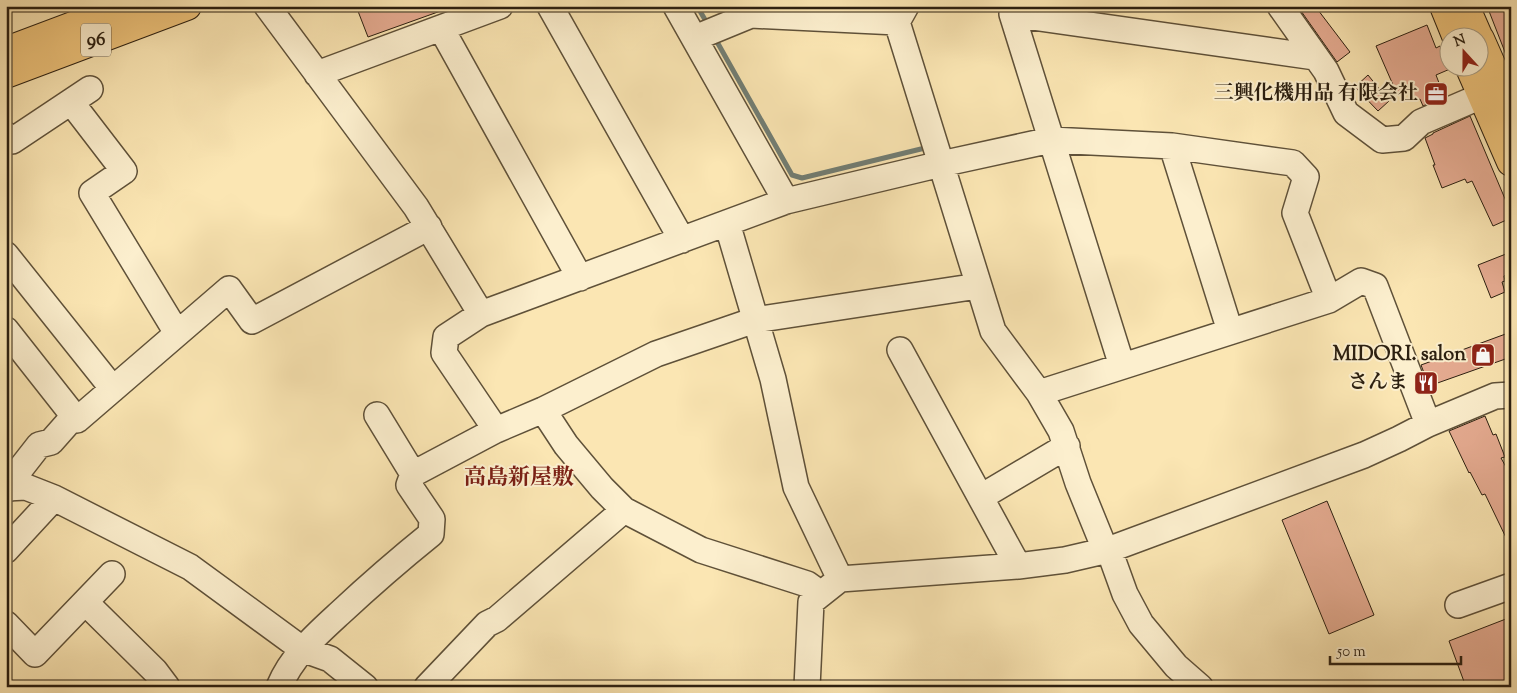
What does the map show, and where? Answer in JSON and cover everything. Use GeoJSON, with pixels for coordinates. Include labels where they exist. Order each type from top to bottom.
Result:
{"type":"FeatureCollection","features":[{"type":"Feature","properties":{"kind":"main road","name":"96"},"geometry":{"type":"LineString","coordinates":[[6,51],[126,6]]}},
{"type":"Feature","properties":{"kind":"main road","name":"96"},"geometry":{"type":"LineString","coordinates":[[6,74],[187,6]]}},
{"type":"Feature","properties":{"kind":"main road"},"geometry":{"type":"LineString","coordinates":[[1444,6],[1453,28]]}},
{"type":"Feature","properties":{"kind":"main road"},"geometry":{"type":"LineString","coordinates":[[1465,6],[1475,28]]}},
{"type":"Feature","properties":{"kind":"main road"},"geometry":{"type":"LineString","coordinates":[[1490,72],[1498,97],[1511,162]]}},
{"type":"Feature","properties":{"kind":"main road"},"geometry":{"type":"LineString","coordinates":[[1480,78],[1498,97]]}},
{"type":"Feature","properties":{"kind":"street"},"geometry":{"type":"LineString","coordinates":[[267,6],[416,207],[481,314]]}},
{"type":"Feature","properties":{"kind":"street"},"geometry":{"type":"LineString","coordinates":[[317,74],[500,6]]}},
{"type":"Feature","properties":{"kind":"street"},"geometry":{"type":"LineString","coordinates":[[550,6],[682,240]]}},
{"type":"Feature","properties":{"kind":"street"},"geometry":{"type":"LineString","coordinates":[[676,6],[786,201]]}},
{"type":"Feature","properties":{"kind":"street"},"geometry":{"type":"LineString","coordinates":[[1280,6],[1326,71],[1346,113],[1382,140],[1404,138],[1421,122],[1498,97]]}},
{"type":"Feature","properties":{"kind":"street"},"geometry":{"type":"LineString","coordinates":[[1122,366],[1051,140],[1013,10],[1315,57]]}},
{"type":"Feature","properties":{"kind":"street"},"geometry":{"type":"LineString","coordinates":[[695,38],[751,15],[902,14],[941,164],[978,286],[994,331],[1038,393],[1062,431],[1078,483],[1102,542],[1108,550],[1125,594],[1141,624],[1176,666],[1200,687]]}},
{"type":"Feature","properties":{"kind":"street"},"geometry":{"type":"LineString","coordinates":[[440,28],[580,278]]}},
{"type":"Feature","properties":{"kind":"street"},"geometry":{"type":"LineString","coordinates":[[6,135],[12,141],[80,96],[124,171],[92,193],[177,333]]}},
{"type":"Feature","properties":{"kind":"street"},"geometry":{"type":"LineString","coordinates":[[496,430],[444,353],[446,337],[481,314],[786,201],[1051,140],[1172,146],[1293,163],[1306,177],[1295,213],[1328,300]]}},
{"type":"Feature","properties":{"kind":"street"},"geometry":{"type":"LineString","coordinates":[[1172,146],[1230,331]]}},
{"type":"Feature","properties":{"kind":"street"},"geometry":{"type":"LineString","coordinates":[[727,223],[773,379],[796,487],[840,579]]}},
{"type":"Feature","properties":{"kind":"street"},"geometry":{"type":"LineString","coordinates":[[6,330],[77,420],[230,289],[252,321],[429,227]]}},
{"type":"Feature","properties":{"kind":"street"},"geometry":{"type":"LineString","coordinates":[[6,255],[113,390]]}},
{"type":"Feature","properties":{"kind":"street"},"geometry":{"type":"LineString","coordinates":[[1038,393],[1328,300],[1361,281],[1375,286],[1428,424]]}},
{"type":"Feature","properties":{"kind":"street"},"geometry":{"type":"LineString","coordinates":[[279,687],[283,677],[302,649],[381,575],[431,534],[432,519],[409,485],[413,474],[496,430],[543,410],[656,354],[756,320],[978,286]]}},
{"type":"Feature","properties":{"kind":"street"},"geometry":{"type":"LineString","coordinates":[[900,350],[1018,566]]}},
{"type":"Feature","properties":{"kind":"street"},"geometry":{"type":"LineString","coordinates":[[807,687],[810,602],[840,579],[1018,566],[1065,560],[1108,550],[1364,455],[1399,440],[1428,424],[1495,396],[1511,395]]}},
{"type":"Feature","properties":{"kind":"street"},"geometry":{"type":"LineString","coordinates":[[543,410],[572,452],[602,488],[624,510],[701,550],[807,584],[821,594]]}},
{"type":"Feature","properties":{"kind":"street"},"geometry":{"type":"LineString","coordinates":[[377,415],[413,474]]}},
{"type":"Feature","properties":{"kind":"street"},"geometry":{"type":"LineString","coordinates":[[74,416],[50,442],[39,446],[11,484],[26,487],[54,498],[190,567],[302,649],[330,659],[365,687]]}},
{"type":"Feature","properties":{"kind":"street"},"geometry":{"type":"LineString","coordinates":[[981,497],[1067,446]]}},
{"type":"Feature","properties":{"kind":"street"},"geometry":{"type":"LineString","coordinates":[[6,550],[54,498]]}},
{"type":"Feature","properties":{"kind":"street"},"geometry":{"type":"LineString","coordinates":[[427,687],[487,624],[497,619],[624,510]]}},
{"type":"Feature","properties":{"kind":"street"},"geometry":{"type":"LineString","coordinates":[[6,624],[35,654],[112,574]]}},
{"type":"Feature","properties":{"kind":"street"},"geometry":{"type":"LineString","coordinates":[[1458,605],[1511,586]]}},
{"type":"Feature","properties":{"kind":"street"},"geometry":{"type":"LineString","coordinates":[[85,602],[155,671],[166,687]]}},
{"type":"Feature","properties":{"kind":"building"},"geometry":{"type":"Polygon","coordinates":[[[356,6],[449,6],[449,8],[368,37],[356,6]]]}},
{"type":"Feature","properties":{"kind":"building"},"geometry":{"type":"Polygon","coordinates":[[[1308,6],[1315,6],[1350,52],[1337,62],[1301,11],[1308,6]]]}},
{"type":"Feature","properties":{"kind":"building"},"geometry":{"type":"Polygon","coordinates":[[[1487,6],[1511,6],[1511,65],[1510,65],[1487,6]]]}},
{"type":"Feature","properties":{"kind":"building"},"geometry":{"type":"Polygon","coordinates":[[[1427,25],[1436,48],[1440,46],[1440,73],[1436,75],[1444,96],[1423,106],[1420,99],[1416,101],[1415,98],[1412,99],[1407,86],[1397,94],[1376,46],[1427,25]]]}},
{"type":"Feature","properties":{"kind":"building"},"geometry":{"type":"Polygon","coordinates":[[[1368,75],[1389,101],[1378,111],[1355,87],[1368,75]]]}},
{"type":"Feature","properties":{"kind":"building"},"geometry":{"type":"Polygon","coordinates":[[[1470,116],[1511,213],[1511,218],[1493,226],[1472,181],[1467,183],[1465,179],[1442,188],[1425,138],[1470,116]]]}},
{"type":"Feature","properties":{"kind":"building"},"geometry":{"type":"Polygon","coordinates":[[[1511,252],[1511,273],[1504,276],[1505,281],[1502,282],[1505,292],[1491,298],[1478,265],[1511,252]]]}},
{"type":"Feature","properties":{"kind":"building"},"geometry":{"type":"Polygon","coordinates":[[[1511,332],[1511,357],[1429,386],[1421,365],[1511,332]]]}},
{"type":"Feature","properties":{"kind":"building"},"geometry":{"type":"Polygon","coordinates":[[[1485,416],[1493,435],[1496,434],[1505,457],[1501,458],[1511,476],[1511,548],[1485,494],[1482,495],[1469,473],[1449,431],[1485,416]]]}},
{"type":"Feature","properties":{"kind":"building"},"geometry":{"type":"Polygon","coordinates":[[[1327,501],[1374,615],[1329,634],[1282,520],[1327,501]]]}},
{"type":"Feature","properties":{"kind":"building"},"geometry":{"type":"Polygon","coordinates":[[[1511,617],[1511,687],[1466,687],[1449,641],[1511,617]]]}},
{"type":"Feature","properties":{"kind":"waterway"},"geometry":{"type":"LineString","coordinates":[[697,6],[707,23]]}},
{"type":"Feature","properties":{"kind":"waterway"},"geometry":{"type":"LineString","coordinates":[[716,40],[792,175],[802,178],[925,148]]}},
{"type":"Feature","properties":{"kind":"place","name":"三興化機用品 有限会社"},"geometry":{"type":"Point","coordinates":[1436,94]}},
{"type":"Feature","properties":{"kind":"place","name":"MIDORI. salon"},"geometry":{"type":"Point","coordinates":[1483,355]}},
{"type":"Feature","properties":{"kind":"place","name":"さんま"},"geometry":{"type":"Point","coordinates":[1426,383]}},
{"type":"Feature","properties":{"kind":"district","name":"高島新屋敷"},"geometry":{"type":"Point","coordinates":[519,479]}}]}
